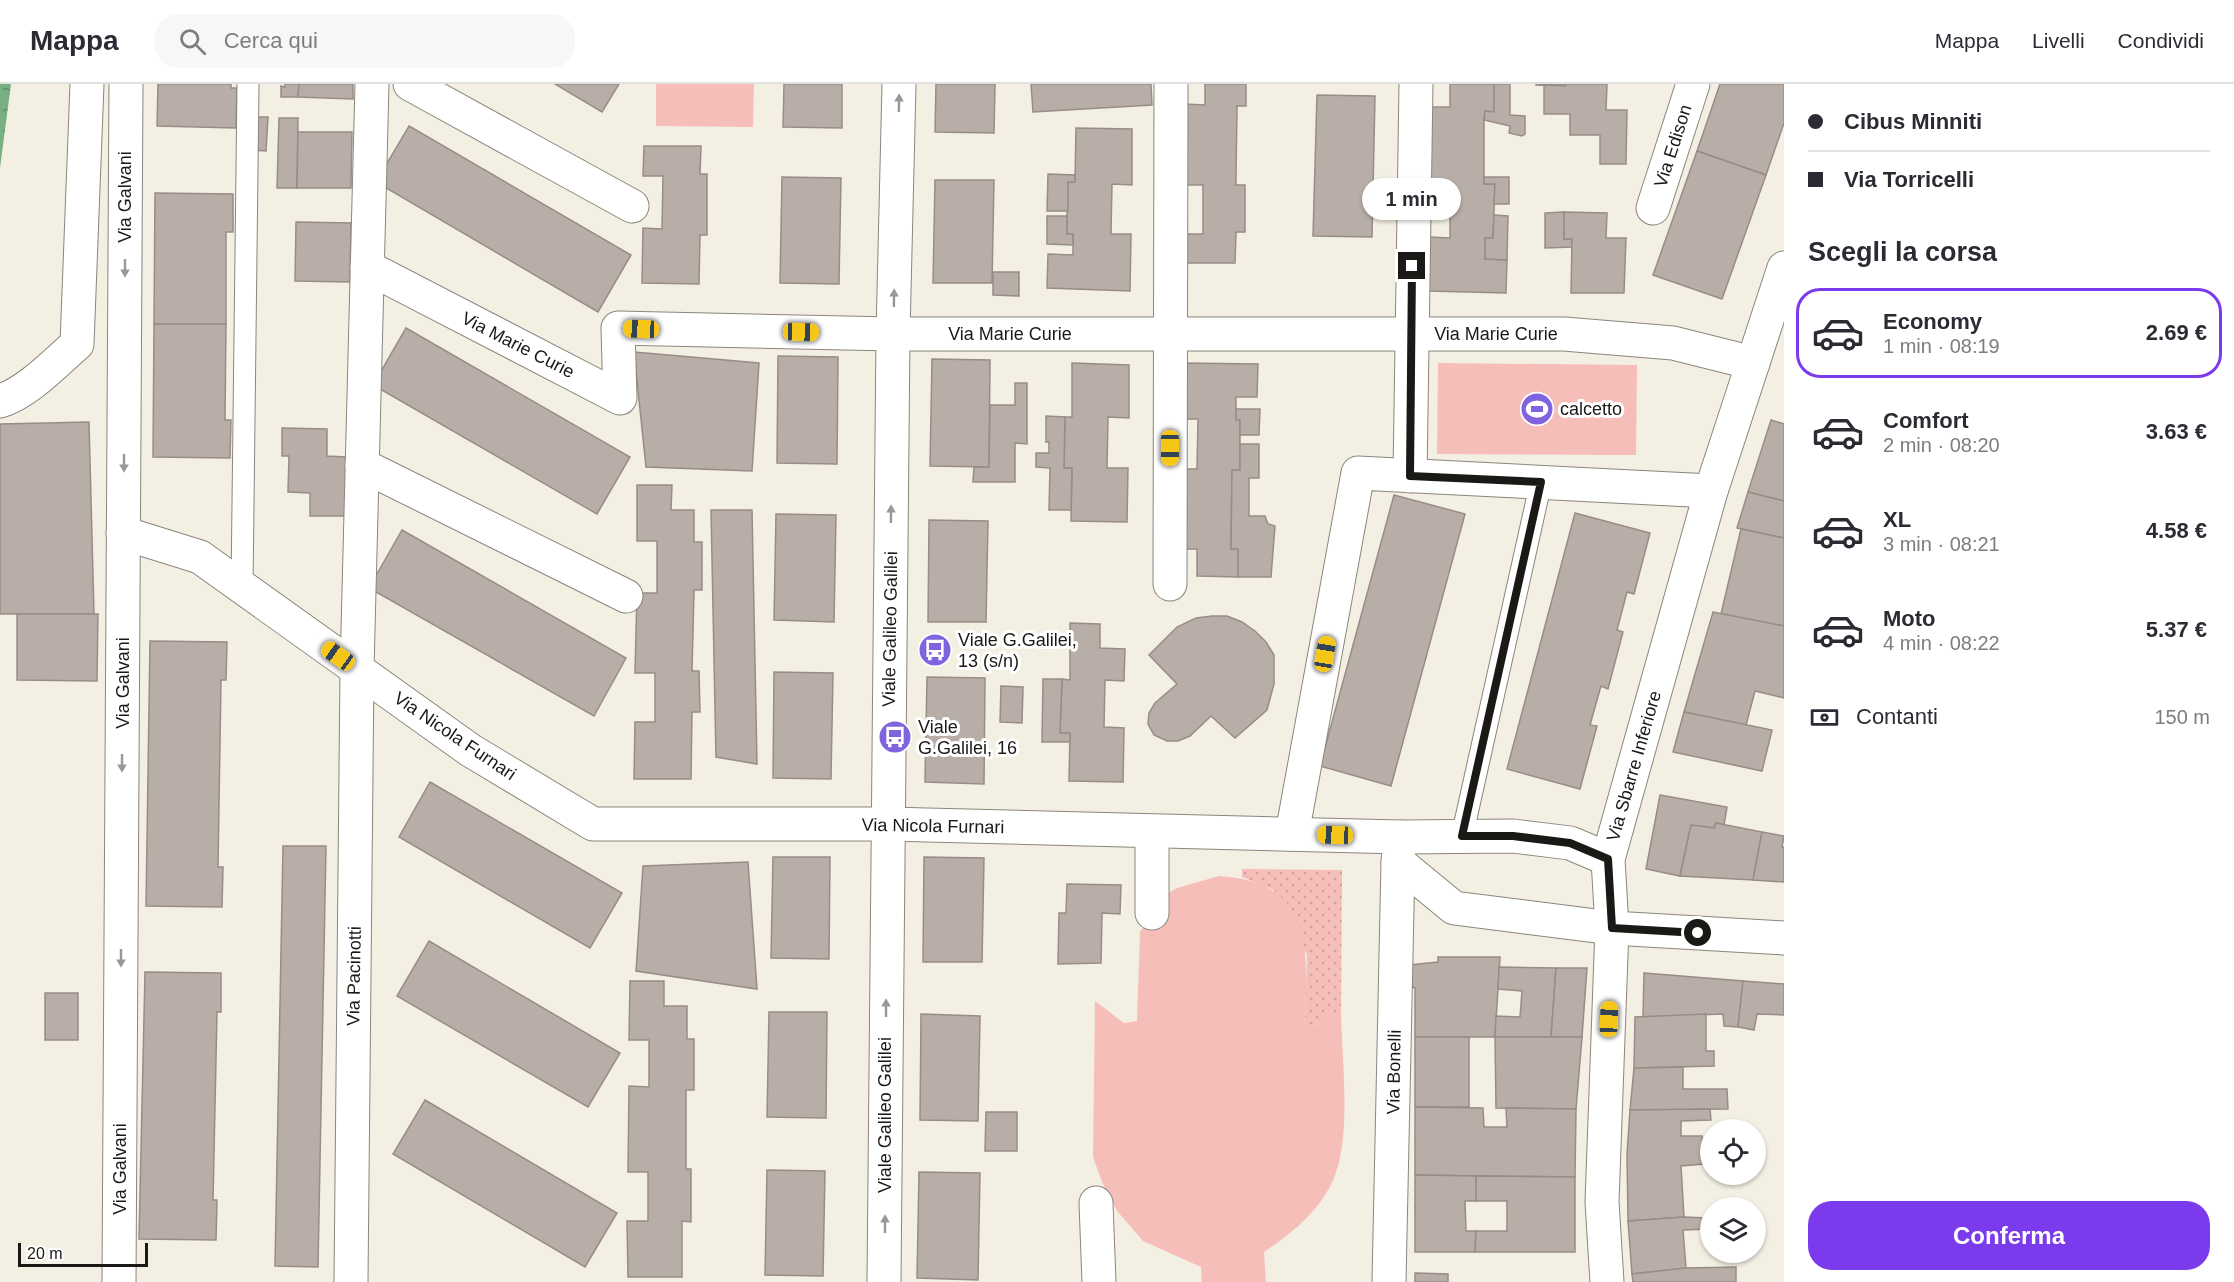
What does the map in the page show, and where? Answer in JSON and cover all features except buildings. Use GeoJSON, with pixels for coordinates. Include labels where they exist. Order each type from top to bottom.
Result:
{"type":"FeatureCollection","features":[{"type":"Feature","properties":{"kind":"street"},"geometry":{"type":"LineString","coordinates":[[0,401],[7,399],[39,377],[77,344],[87,84]]}},
{"type":"Feature","properties":{"kind":"street","name":"Via Galvani"},"geometry":{"type":"LineString","coordinates":[[120,1282],[126,84]]}},
{"type":"Feature","properties":{"kind":"street","name":"Via Pacinotti"},"geometry":{"type":"LineString","coordinates":[[351,1282],[357,669],[372,84]]}},
{"type":"Feature","properties":{"kind":"street"},"geometry":{"type":"LineString","coordinates":[[410,84],[632,206]]}},
{"type":"Feature","properties":{"kind":"street","name":"Viale Galileo Galilei"},"geometry":{"type":"LineString","coordinates":[[884,1282],[893,334],[899,84]]}},
{"type":"Feature","properties":{"kind":"street"},"geometry":{"type":"LineString","coordinates":[[1170,584],[1171,84]]}},
{"type":"Feature","properties":{"kind":"street"},"geometry":{"type":"LineString","coordinates":[[1410,476],[1416,84]]}},
{"type":"Feature","properties":{"kind":"street","name":"Via Edison"},"geometry":{"type":"LineString","coordinates":[[1653,208],[1693,84]]}},
{"type":"Feature","properties":{"kind":"street","name":"Via Marie Curie"},"geometry":{"type":"LineString","coordinates":[[367,267],[620,398],[618,328],[893,334],[1564,334],[1673,342],[1753,363]]}},
{"type":"Feature","properties":{"kind":"street","name":"Via Sbarre Inferiore"},"geometry":{"type":"LineString","coordinates":[[1607,1282],[1602,1202],[1612,928],[1608,859],[1711,491],[1784,268]]}},
{"type":"Feature","properties":{"kind":"street"},"geometry":{"type":"LineString","coordinates":[[362,465],[626,596]]}},
{"type":"Feature","properties":{"kind":"street"},"geometry":{"type":"LineString","coordinates":[[1292,834],[1358,473],[1711,491]]}},
{"type":"Feature","properties":{"kind":"street","name":"Via Nicola Furnari"},"geometry":{"type":"LineString","coordinates":[[123,533],[200,557],[470,750],[593,824],[887,824],[1292,834],[1399,850],[1462,836],[1513,836],[1570,843],[1608,859]]}},
{"type":"Feature","properties":{"kind":"street"},"geometry":{"type":"LineString","coordinates":[[1152,832],[1152,913]]}},
{"type":"Feature","properties":{"kind":"street"},"geometry":{"type":"LineString","coordinates":[[1399,850],[1454,908],[1612,928],[1784,938]]}},
{"type":"Feature","properties":{"kind":"street","name":"Via Bonelli"},"geometry":{"type":"LineString","coordinates":[[1389,1282],[1399,850]]}},
{"type":"Feature","properties":{"kind":"street"},"geometry":{"type":"LineString","coordinates":[[1096,1203],[1099,1282]]}},
{"type":"Feature","properties":{"kind":"lane"},"geometry":{"type":"LineString","coordinates":[[242,588],[248,84]]}},
{"type":"Feature","properties":{"kind":"lane"},"geometry":{"type":"LineString","coordinates":[[1462,836],[1541,482]]}},
{"type":"Feature","properties":{"kind":"shaded area"},"geometry":{"type":"Polygon","coordinates":[[[656,84],[754,84],[753,127],[656,126],[656,84]]]}},
{"type":"Feature","properties":{"kind":"shaded area","name":"calcetto"},"geometry":{"type":"Polygon","coordinates":[[[1438,363],[1637,365],[1636,455],[1437,454],[1438,363]]]}},
{"type":"Feature","properties":{"kind":"shaded area"},"geometry":{"type":"Polygon","coordinates":[[[1242,869],[1342,870],[1341,1014],[1328,1014],[1319,1026],[1305,1024],[1307,955],[1274,890],[1242,877],[1242,869]]]}},
{"type":"Feature","properties":{"kind":"shaded area"},"geometry":{"type":"Polygon","coordinates":[[[1219,876],[1251,881],[1274,891],[1289,906],[1299,924],[1304,946],[1305,1024],[1319,1026],[1328,1014],[1341,1014],[1344,1118],[1340,1158],[1330,1187],[1315,1209],[1286,1237],[1264,1252],[1266,1282],[1202,1282],[1201,1267],[1143,1241],[1117,1211],[1102,1182],[1093,1157],[1095,1001],[1124,1023],[1137,1021],[1140,932],[1165,895],[1177,888],[1219,876]]]}},
{"type":"Feature","properties":{"kind":"water"},"geometry":{"type":"Polygon","coordinates":[[[0,84],[11,84],[0,168],[0,84]]]}},
{"type":"Feature","properties":{"kind":"place","name":"calcetto"},"geometry":{"type":"Point","coordinates":[1537,409]}},
{"type":"Feature","properties":{"kind":"place","name":"Viale G.Galilei, 13 (s/n)"},"geometry":{"type":"Point","coordinates":[935,650]}},
{"type":"Feature","properties":{"kind":"place","name":"Viale G.Galilei, 16"},"geometry":{"type":"Point","coordinates":[895,737]}},
{"type":"Feature","properties":{"kind":"route"},"geometry":{"type":"LineString","coordinates":[[1412,266],[1410,476],[1541,482],[1462,836],[1513,836],[1570,843],[1608,859],[1612,928],[1698,933]]}}]}
